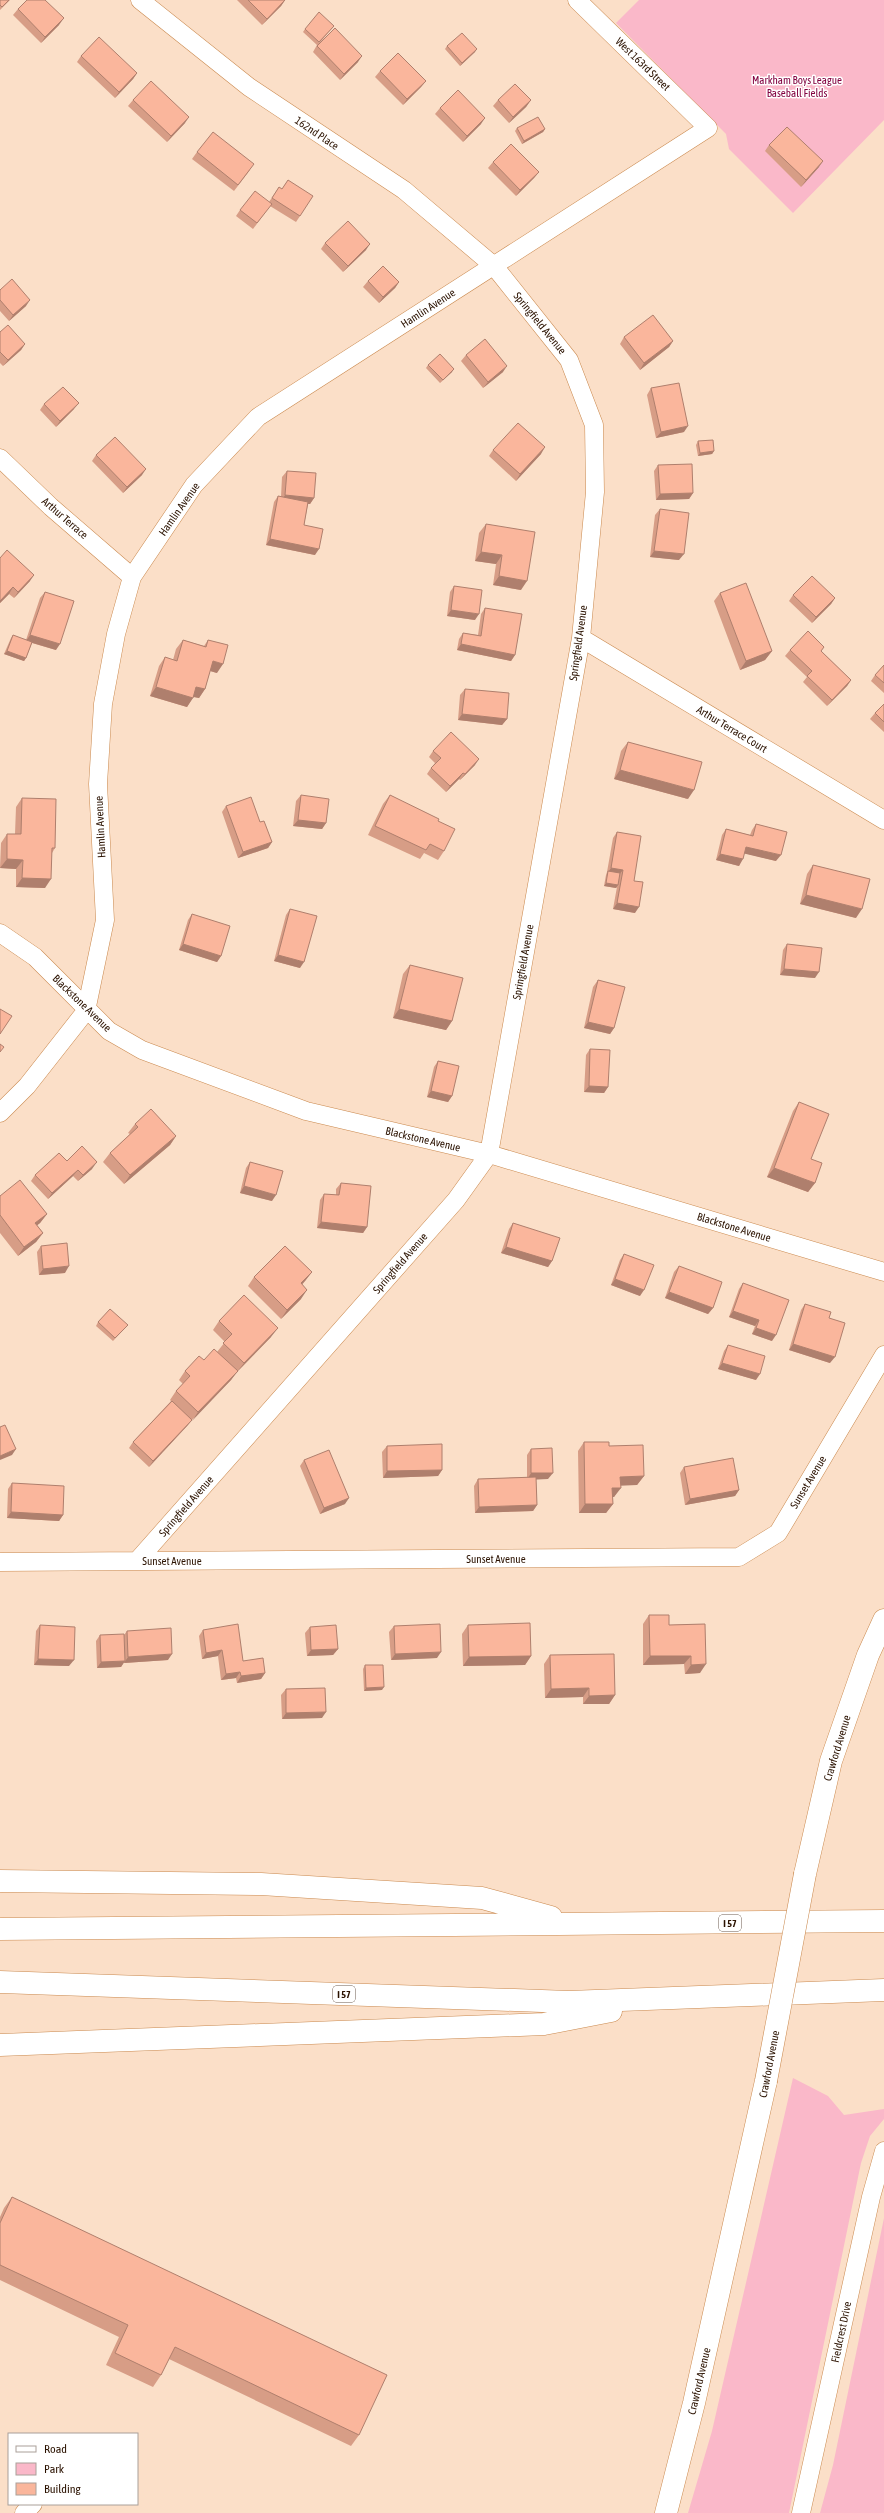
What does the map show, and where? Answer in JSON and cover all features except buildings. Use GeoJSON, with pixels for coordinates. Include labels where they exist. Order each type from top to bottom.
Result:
{"type":"FeatureCollection","features":[{"type":"Feature","properties":{"kind":"main road","name":"Crawford Avenue"},"geometry":{"type":"LineString","coordinates":[[666,2513],[694,2403],[766,2081],[805,1874],[830,1761],[868,1655],[884,1620]]}},
{"type":"Feature","properties":{"kind":"main road"},"geometry":{"type":"LineString","coordinates":[[0,1881],[261,1884],[482,1898],[575,1924]]}},
{"type":"Feature","properties":{"kind":"main road","name":"I 57"},"geometry":{"type":"LineString","coordinates":[[0,1928],[884,1921]]}},
{"type":"Feature","properties":{"kind":"main road","name":"I 57"},"geometry":{"type":"LineString","coordinates":[[0,1982],[569,2002],[884,1990]]}},
{"type":"Feature","properties":{"kind":"main road"},"geometry":{"type":"LineString","coordinates":[[0,2045],[544,2024],[687,1997]]}},
{"type":"Feature","properties":{"kind":"street","name":"162nd Place"},"geometry":{"type":"LineString","coordinates":[[140,0],[249,87],[404,190],[494,266]]}},
{"type":"Feature","properties":{"kind":"street","name":"West 163rd Street"},"geometry":{"type":"LineString","coordinates":[[577,0],[708,128]]}},
{"type":"Feature","properties":{"kind":"street","name":"Hamlin Avenue"},"geometry":{"type":"LineString","coordinates":[[0,1113],[27,1086],[86,1011],[106,920],[98,784],[103,704],[116,634],[132,576],[194,485],[258,417],[708,128]]}},
{"type":"Feature","properties":{"kind":"street","name":"Springfield Avenue"},"geometry":{"type":"LineString","coordinates":[[137,1561],[456,1200],[489,1154],[581,638],[595,492],[594,425],[569,360],[494,266]]}},
{"type":"Feature","properties":{"kind":"street","name":"Arthur Terrace"},"geometry":{"type":"LineString","coordinates":[[0,458],[51,507],[132,576]]}},
{"type":"Feature","properties":{"kind":"street","name":"Arthur Terrace Court"},"geometry":{"type":"LineString","coordinates":[[581,638],[884,820]]}},
{"type":"Feature","properties":{"kind":"street","name":"Blackstone Avenue"},"geometry":{"type":"LineString","coordinates":[[0,933],[35,957],[86,1011],[109,1031],[142,1050],[306,1111],[489,1154],[884,1272]]}},
{"type":"Feature","properties":{"kind":"street","name":"Sunset Avenue"},"geometry":{"type":"LineString","coordinates":[[0,1562],[739,1557],[778,1532],[884,1355]]}},
{"type":"Feature","properties":{"kind":"street","name":"Fieldcrest Drive"},"geometry":{"type":"LineString","coordinates":[[801,2513],[869,2204],[884,2151]]}},
{"type":"Feature","properties":{"kind":"street"},"geometry":{"type":"LineString","coordinates":[[24,2513],[32,2505]]}},
{"type":"Feature","properties":{"kind":"green space","name":"Markham Boys League Baseball Fields"},"geometry":{"type":"Polygon","coordinates":[[[639,0],[884,0],[884,120],[793,213],[729,149],[726,134],[616,23],[639,0]]]}},
{"type":"Feature","properties":{"kind":"green space"},"geometry":{"type":"Polygon","coordinates":[[[793,2078],[828,2096],[844,2115],[884,2109],[884,2119],[870,2136],[861,2163],[789,2513],[688,2513],[712,2431],[793,2078]]]}},
{"type":"Feature","properties":{"kind":"green space"},"geometry":{"type":"Polygon","coordinates":[[[884,2218],[884,2513],[820,2513],[833,2465],[884,2218]]]}}]}
